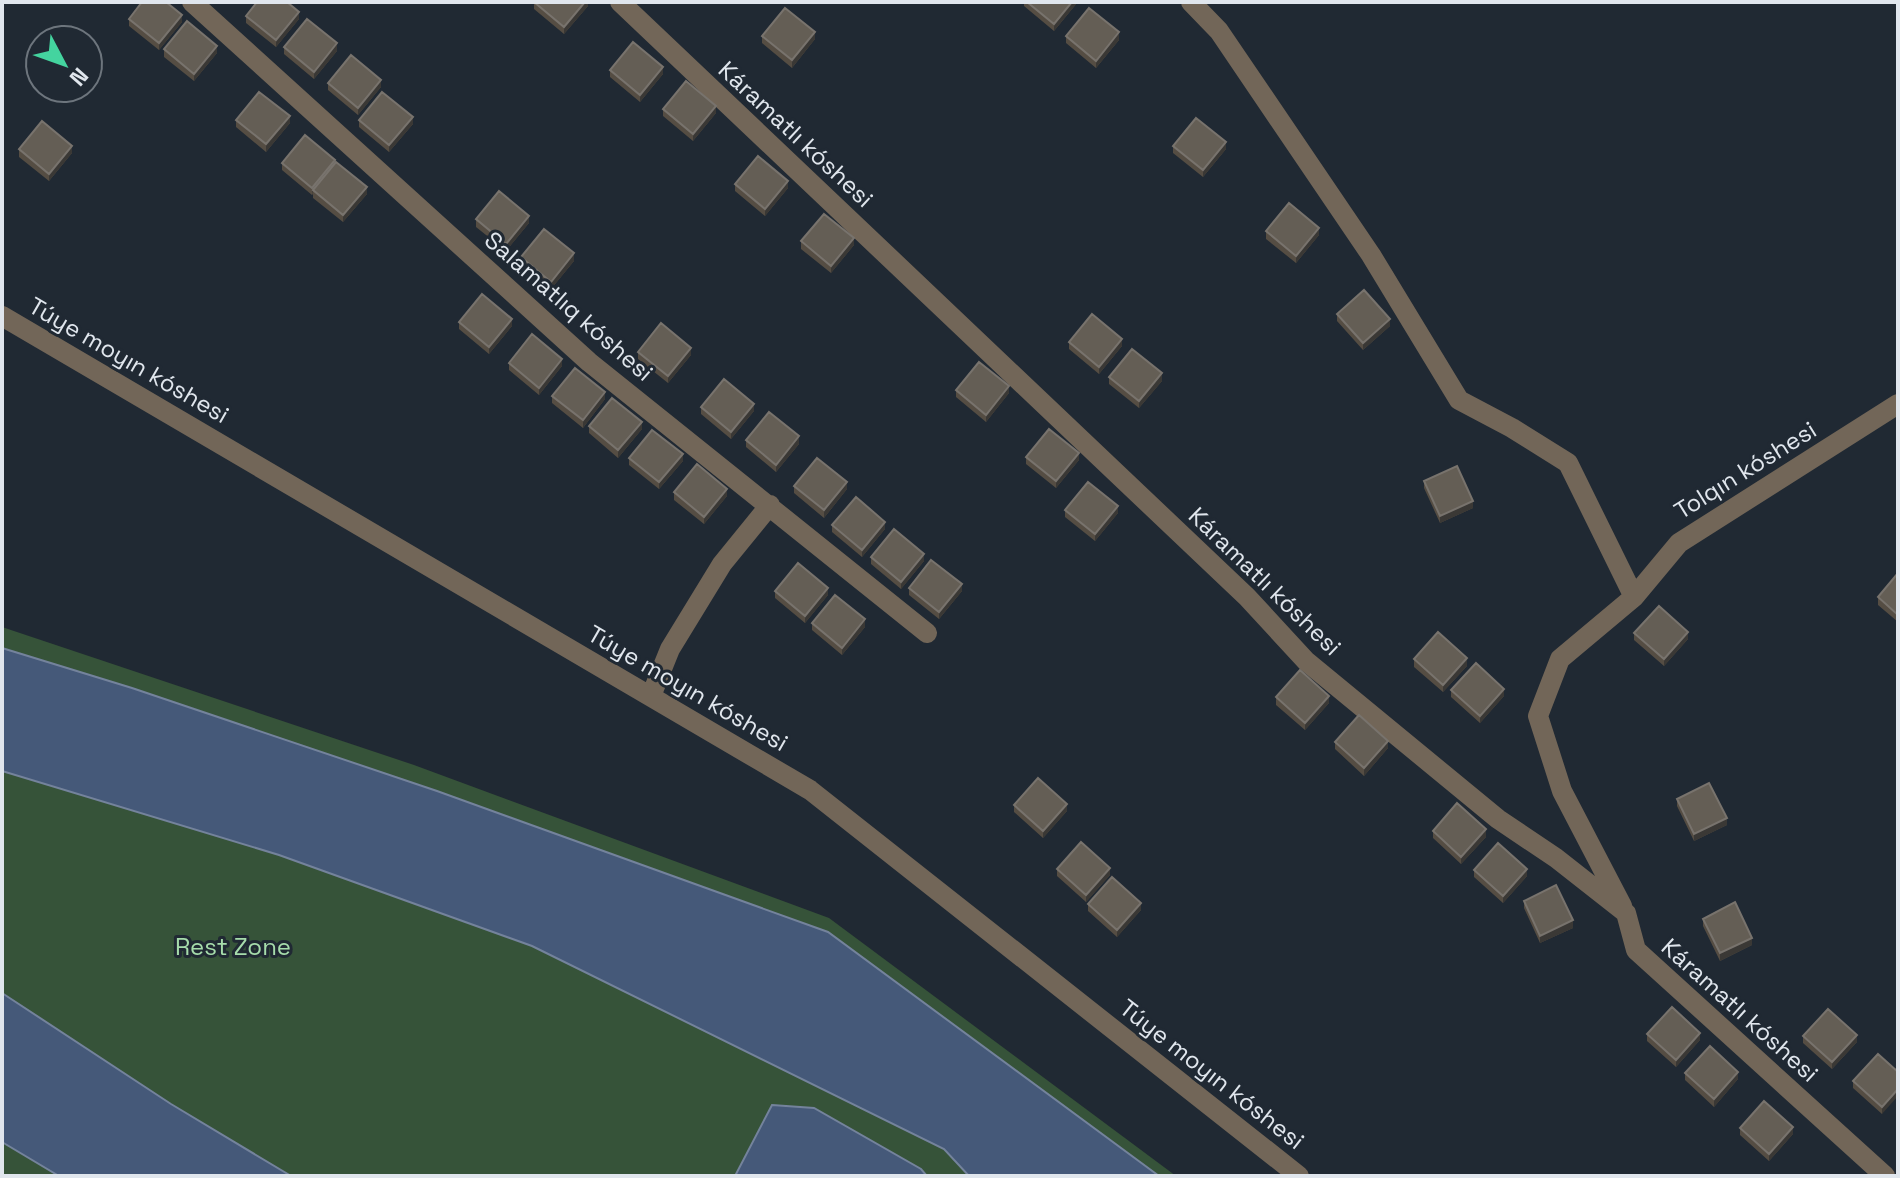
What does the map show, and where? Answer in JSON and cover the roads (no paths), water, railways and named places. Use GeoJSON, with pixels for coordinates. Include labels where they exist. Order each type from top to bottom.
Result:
{"type":"FeatureCollection","features":[{"type":"Feature","properties":{"kind":"street","name":"Salamatlıq kóshesi"},"geometry":{"type":"LineString","coordinates":[[192,2],[589,362],[927,633]]}},
{"type":"Feature","properties":{"kind":"street","name":"Káramatlı kóshesi"},"geometry":{"type":"LineString","coordinates":[[620,2],[1247,597],[1306,661],[1498,819],[1556,858],[1626,913],[1636,950],[1885,1176]]}},
{"type":"Feature","properties":{"kind":"street"},"geometry":{"type":"LineString","coordinates":[[1191,2],[1219,31],[1371,255],[1459,400],[1568,463],[1634,597]]}},
{"type":"Feature","properties":{"kind":"street","name":"Túye moyın kóshesi"},"geometry":{"type":"LineString","coordinates":[[2,316],[810,790],[1299,1176]]}},
{"type":"Feature","properties":{"kind":"street","name":"Tolqın kóshesi"},"geometry":{"type":"LineString","coordinates":[[1626,913],[1562,791],[1538,716],[1560,659],[1634,597],[1679,543],[1898,404]]}},
{"type":"Feature","properties":{"kind":"street"},"geometry":{"type":"LineString","coordinates":[[651,696],[670,649],[722,564],[770,505]]}},
{"type":"Feature","properties":{"kind":"water"},"geometry":{"type":"Polygon","coordinates":[[[2,648],[132,688],[437,791],[828,932],[1159,1176],[969,1176],[944,1149],[532,946],[279,855],[2,771],[2,648]]]}},
{"type":"Feature","properties":{"kind":"water"},"geometry":{"type":"Polygon","coordinates":[[[2,993],[171,1104],[291,1176],[59,1176],[2,1142],[2,993]]]}},
{"type":"Feature","properties":{"kind":"water"},"geometry":{"type":"Polygon","coordinates":[[[772,1105],[814,1108],[921,1169],[927,1176],[735,1176],[772,1105]]]}},
{"type":"Feature","properties":{"kind":"park label","name":"Rest Zone"},"geometry":{"type":"Point","coordinates":[233,946]}}]}
